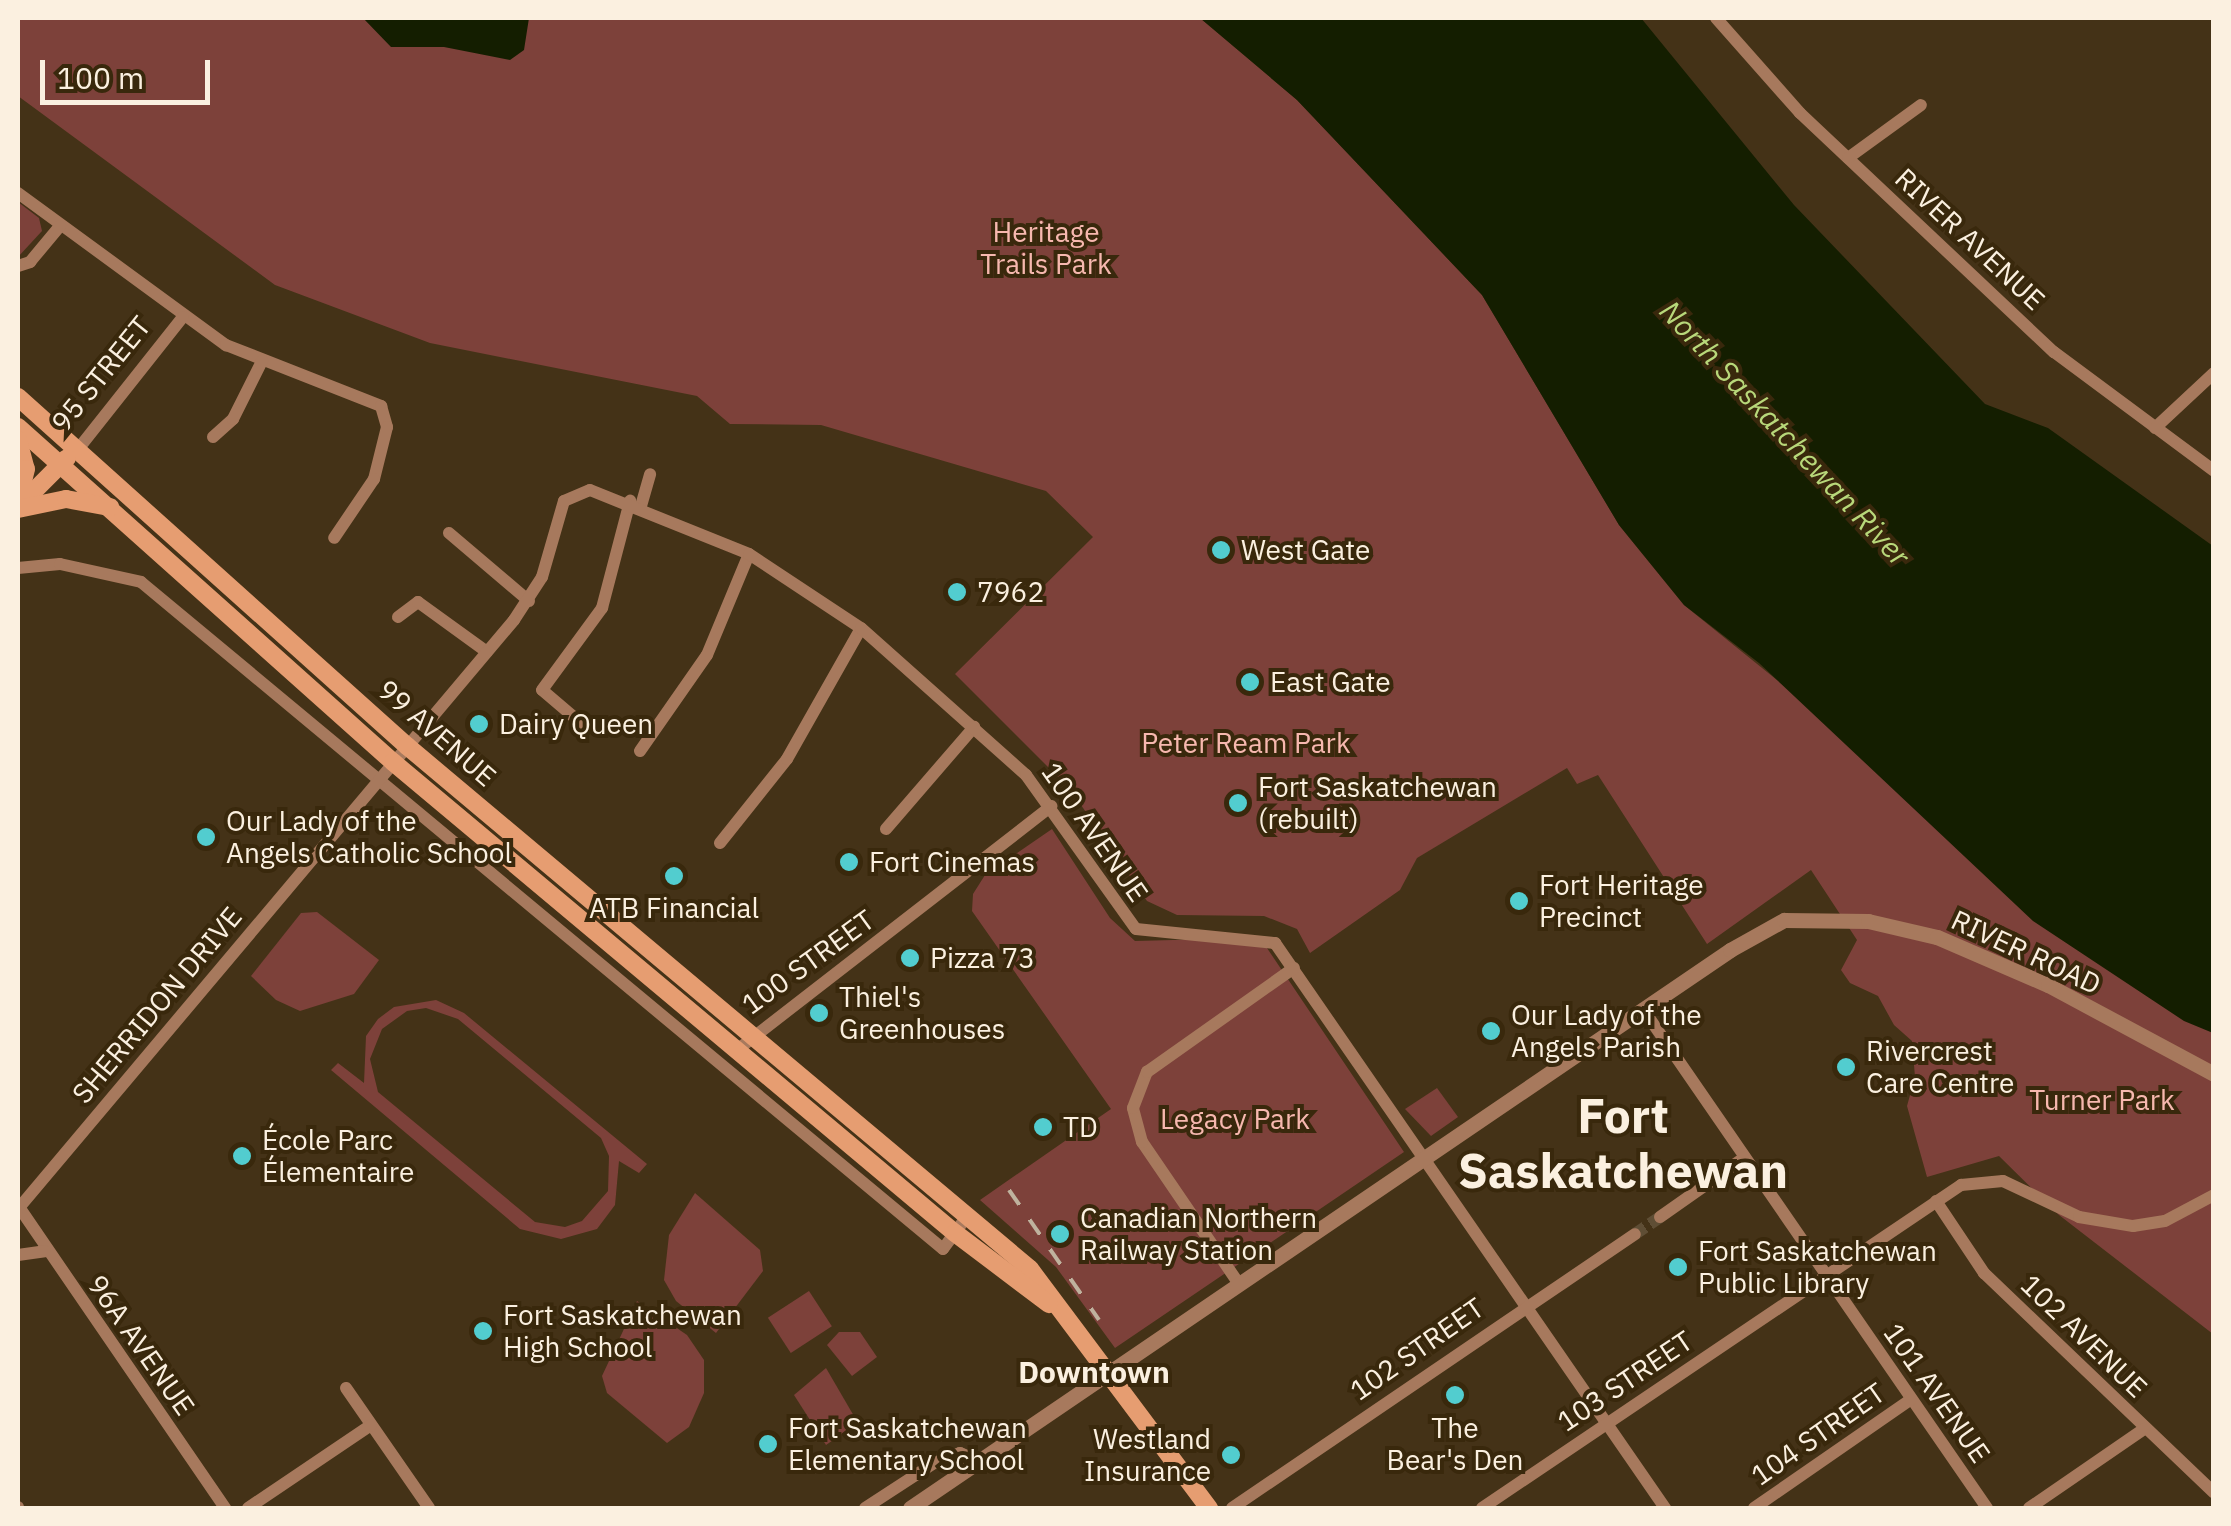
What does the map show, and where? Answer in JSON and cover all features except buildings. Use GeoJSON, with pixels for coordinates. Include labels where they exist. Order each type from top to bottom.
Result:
{"type":"FeatureCollection","features":[{"type":"Feature","properties":{"kind":"main road","name":"99 AVENUE"},"geometry":{"type":"LineString","coordinates":[[18,397],[408,746],[1030,1269],[1209,1508]]}},
{"type":"Feature","properties":{"kind":"main road","name":"99 AVENUE"},"geometry":{"type":"LineString","coordinates":[[18,427],[116,509],[387,769],[737,1050],[955,1234],[1057,1310]]}},
{"type":"Feature","properties":{"kind":"main road"},"geometry":{"type":"LineString","coordinates":[[18,440],[26,469],[18,506],[66,499],[116,509]]}},
{"type":"Feature","properties":{"kind":"main road","name":"95 STREET"},"geometry":{"type":"LineString","coordinates":[[18,506],[78,448]]}},
{"type":"Feature","properties":{"kind":"street","name":"RIVER AVENUE"},"geometry":{"type":"LineString","coordinates":[[1716,18],[1848,158],[2054,352],[2214,471]]}},
{"type":"Feature","properties":{"kind":"street"},"geometry":{"type":"LineString","coordinates":[[1848,158],[1921,105]]}},
{"type":"Feature","properties":{"kind":"street"},"geometry":{"type":"LineString","coordinates":[[18,193],[183,318],[262,361],[386,413],[374,479],[334,538]]}},
{"type":"Feature","properties":{"kind":"street"},"geometry":{"type":"LineString","coordinates":[[18,266],[30,262],[60,226]]}},
{"type":"Feature","properties":{"kind":"street","name":"95 STREET"},"geometry":{"type":"LineString","coordinates":[[78,448],[183,318]]}},
{"type":"Feature","properties":{"kind":"street"},"geometry":{"type":"LineString","coordinates":[[213,438],[232,419],[262,361]]}},
{"type":"Feature","properties":{"kind":"street"},"geometry":{"type":"LineString","coordinates":[[2155,428],[2214,373]]}},
{"type":"Feature","properties":{"kind":"street"},"geometry":{"type":"LineString","coordinates":[[582,724],[542,690],[602,608],[636,504],[650,474]]}},
{"type":"Feature","properties":{"kind":"street","name":"100 AVENUE"},"geometry":{"type":"LineString","coordinates":[[572,493],[590,490],[636,504],[748,554],[861,628],[974,727],[1052,806],[1118,912],[1136,929],[1268,940],[1294,968],[1426,1156],[1664,1508]]}},
{"type":"Feature","properties":{"kind":"street","name":"SHERRIDON DRIVE"},"geometry":{"type":"LineString","coordinates":[[18,1208],[529,601],[572,493]]}},
{"type":"Feature","properties":{"kind":"street"},"geometry":{"type":"LineString","coordinates":[[449,533],[529,601]]}},
{"type":"Feature","properties":{"kind":"street"},"geometry":{"type":"LineString","coordinates":[[640,751],[707,655],[748,554]]}},
{"type":"Feature","properties":{"kind":"street","name":"99 AVENUE"},"geometry":{"type":"LineString","coordinates":[[18,568],[60,564],[140,582],[387,769],[943,1248],[955,1234]]}},
{"type":"Feature","properties":{"kind":"street"},"geometry":{"type":"LineString","coordinates":[[398,617],[418,602],[486,652]]}},
{"type":"Feature","properties":{"kind":"street"},"geometry":{"type":"LineString","coordinates":[[720,843],[787,759],[861,628]]}},
{"type":"Feature","properties":{"kind":"street"},"geometry":{"type":"LineString","coordinates":[[886,830],[974,727]]}},
{"type":"Feature","properties":{"kind":"street","name":"100 STREET"},"geometry":{"type":"LineString","coordinates":[[737,1050],[753,1033],[1052,806]]}},
{"type":"Feature","properties":{"kind":"street","name":"RIVER ROAD"},"geometry":{"type":"LineString","coordinates":[[1642,1009],[1762,929],[1804,917],[1868,921],[1955,944],[2214,1074]]}},
{"type":"Feature","properties":{"kind":"street"},"geometry":{"type":"LineString","coordinates":[[1239,1284],[1142,1142],[1133,1108],[1147,1072],[1294,968]]}},
{"type":"Feature","properties":{"kind":"street"},"geometry":{"type":"LineString","coordinates":[[910,1508],[1642,1009]]}},
{"type":"Feature","properties":{"kind":"street","name":"101 AVENUE"},"geometry":{"type":"LineString","coordinates":[[1642,1009],[1988,1508]]}},
{"type":"Feature","properties":{"kind":"street"},"geometry":{"type":"LineString","coordinates":[[1660,1217],[1744,1158]]}},
{"type":"Feature","properties":{"kind":"street","name":"103 STREET"},"geometry":{"type":"LineString","coordinates":[[1482,1508],[1969,1182],[2002,1181],[2079,1217],[2133,1226],[2165,1221],[2214,1195]]}},
{"type":"Feature","properties":{"kind":"street","name":"102 AVENUE"},"geometry":{"type":"LineString","coordinates":[[1936,1202],[1984,1273],[2214,1493]]}},
{"type":"Feature","properties":{"kind":"street","name":"96A AVENUE"},"geometry":{"type":"LineString","coordinates":[[18,1208],[225,1508]]}},
{"type":"Feature","properties":{"kind":"street"},"geometry":{"type":"LineString","coordinates":[[955,1234],[968,1215]]}},
{"type":"Feature","properties":{"kind":"street","name":"102 STREET"},"geometry":{"type":"LineString","coordinates":[[1232,1508],[1524,1304],[1634,1234]]}},
{"type":"Feature","properties":{"kind":"street"},"geometry":{"type":"LineString","coordinates":[[18,1255],[45,1251]]}},
{"type":"Feature","properties":{"kind":"street"},"geometry":{"type":"LineString","coordinates":[[346,1388],[428,1508]]}},
{"type":"Feature","properties":{"kind":"street","name":"104 STREET"},"geometry":{"type":"LineString","coordinates":[[1754,1508],[1910,1400]]}},
{"type":"Feature","properties":{"kind":"street"},"geometry":{"type":"LineString","coordinates":[[248,1508],[371,1425]]}},
{"type":"Feature","properties":{"kind":"street"},"geometry":{"type":"LineString","coordinates":[[2029,1508],[2144,1428]]}},
{"type":"Feature","properties":{"kind":"street"},"geometry":{"type":"LineString","coordinates":[[865,1508],[934,1463],[960,1453],[980,1460]]}},
{"type":"Feature","properties":{"kind":"green space","name":"Heritage Trails Park"},"geometry":{"type":"Polygon","coordinates":[[[18,18],[1200,18],[1297,100],[1482,295],[1619,525],[1684,605],[2213,1032],[2213,1334],[2059,1215],[1999,1156],[1927,1177],[1907,1106],[1915,1077],[1912,1041],[1894,1025],[1878,996],[1850,983],[1841,970],[1857,940],[1811,870],[1707,944],[1598,775],[1577,784],[1567,768],[1417,858],[1400,890],[1310,953],[1297,929],[1264,916],[1177,915],[1147,901],[1070,789],[955,674],[1093,537],[1046,491],[821,425],[730,424],[697,396],[430,343],[275,285],[18,96],[18,18]]]}},
{"type":"Feature","properties":{"kind":"green space"},"geometry":{"type":"Polygon","coordinates":[[[18,202],[39,218],[42,231],[18,257],[18,202]]]}},
{"type":"Feature","properties":{"kind":"green space","name":"Legacy Park"},"geometry":{"type":"Polygon","coordinates":[[[1052,829],[1110,918],[1135,941],[1211,939],[1267,948],[1404,1152],[1115,1348],[1056,1267],[980,1200],[1111,1109],[972,911],[973,894],[985,875],[1052,829]]]}},
{"type":"Feature","properties":{"kind":"green space"},"geometry":{"type":"Polygon","coordinates":[[[317,912],[379,960],[354,994],[300,1011],[276,1000],[251,976],[301,913],[317,912]]]}},
{"type":"Feature","properties":{"kind":"green space"},"geometry":{"type":"Polygon","coordinates":[[[436,1000],[464,1013],[647,1164],[639,1173],[619,1161],[615,1205],[597,1229],[561,1239],[520,1229],[331,1070],[338,1063],[364,1083],[366,1036],[378,1019],[394,1007],[436,1000]],[[426,1008],[407,1011],[382,1029],[370,1059],[378,1092],[535,1222],[565,1227],[582,1221],[608,1191],[609,1156],[601,1138],[458,1019],[426,1008]]]}},
{"type":"Feature","properties":{"kind":"green space"},"geometry":{"type":"Polygon","coordinates":[[[1437,1088],[1458,1117],[1431,1136],[1405,1109],[1437,1088]]]}},
{"type":"Feature","properties":{"kind":"green space"},"geometry":{"type":"Polygon","coordinates":[[[695,1193],[760,1250],[763,1271],[716,1333],[676,1301],[664,1280],[669,1235],[695,1193]]]}},
{"type":"Feature","properties":{"kind":"green space"},"geometry":{"type":"Polygon","coordinates":[[[809,1291],[832,1326],[791,1353],[768,1318],[809,1291]]]}},
{"type":"Feature","properties":{"kind":"green space"},"geometry":{"type":"Polygon","coordinates":[[[637,1301],[687,1335],[704,1360],[704,1393],[689,1427],[667,1443],[607,1393],[602,1376],[637,1301]]]}},
{"type":"Feature","properties":{"kind":"green space"},"geometry":{"type":"Polygon","coordinates":[[[839,1332],[860,1332],[877,1357],[852,1376],[827,1345],[839,1332]]]}},
{"type":"Feature","properties":{"kind":"green space"},"geometry":{"type":"Polygon","coordinates":[[[826,1368],[858,1423],[826,1445],[794,1395],[826,1368]]]}},
{"type":"Feature","properties":{"kind":"water"},"geometry":{"type":"Polygon","coordinates":[[[363,18],[529,18],[524,50],[510,60],[444,47],[391,47],[363,18]]]}},
{"type":"Feature","properties":{"kind":"water","name":"North Saskatchewan River"},"geometry":{"type":"Polygon","coordinates":[[[1200,18],[1641,18],[1794,205],[1985,404],[2048,428],[2213,546],[2213,1033],[2184,1021],[2033,921],[1759,663],[1684,605],[1619,525],[1482,295],[1297,100],[1200,18]]]}},
{"type":"Feature","properties":{"kind":"tunnel"},"geometry":{"type":"LineString","coordinates":[[1635,1234],[1660,1217]]}},
{"type":"Feature","properties":{"kind":"railway"},"geometry":{"type":"LineString","coordinates":[[1009,1190],[1099,1320]]}},
{"type":"Feature","properties":{"kind":"place","name":"West Gate"},"geometry":{"type":"Point","coordinates":[1221,550]}},
{"type":"Feature","properties":{"kind":"place","name":"7962"},"geometry":{"type":"Point","coordinates":[957,592]}},
{"type":"Feature","properties":{"kind":"place","name":"East Gate"},"geometry":{"type":"Point","coordinates":[1250,682]}},
{"type":"Feature","properties":{"kind":"place","name":"Dairy Queen"},"geometry":{"type":"Point","coordinates":[479,724]}},
{"type":"Feature","properties":{"kind":"place","name":"Fort Saskatchewan (rebuilt)"},"geometry":{"type":"Point","coordinates":[1238,803]}},
{"type":"Feature","properties":{"kind":"place","name":"Our Lady of the Angels Catholic School"},"geometry":{"type":"Point","coordinates":[206,837]}},
{"type":"Feature","properties":{"kind":"place","name":"Fort Cinemas"},"geometry":{"type":"Point","coordinates":[849,862]}},
{"type":"Feature","properties":{"kind":"place","name":"ATB Financial"},"geometry":{"type":"Point","coordinates":[674,876]}},
{"type":"Feature","properties":{"kind":"place","name":"Fort Heritage Precinct"},"geometry":{"type":"Point","coordinates":[1519,901]}},
{"type":"Feature","properties":{"kind":"place","name":"Pizza 73"},"geometry":{"type":"Point","coordinates":[910,958]}},
{"type":"Feature","properties":{"kind":"place","name":"Thiel's Greenhouses"},"geometry":{"type":"Point","coordinates":[819,1013]}},
{"type":"Feature","properties":{"kind":"place","name":"Our Lady of the Angels Parish"},"geometry":{"type":"Point","coordinates":[1491,1031]}},
{"type":"Feature","properties":{"kind":"place","name":"Rivercrest Care Centre"},"geometry":{"type":"Point","coordinates":[1846,1067]}},
{"type":"Feature","properties":{"kind":"place","name":"TD"},"geometry":{"type":"Point","coordinates":[1043,1127]}},
{"type":"Feature","properties":{"kind":"place","name":"École Parc Élementaire"},"geometry":{"type":"Point","coordinates":[242,1156]}},
{"type":"Feature","properties":{"kind":"place","name":"Canadian Northern Railway Station"},"geometry":{"type":"Point","coordinates":[1060,1234]}},
{"type":"Feature","properties":{"kind":"place","name":"Fort Saskatchewan Public Library"},"geometry":{"type":"Point","coordinates":[1678,1267]}},
{"type":"Feature","properties":{"kind":"place","name":"Fort Saskatchewan High School"},"geometry":{"type":"Point","coordinates":[483,1331]}},
{"type":"Feature","properties":{"kind":"place","name":"The Bear's Den"},"geometry":{"type":"Point","coordinates":[1455,1395]}},
{"type":"Feature","properties":{"kind":"place","name":"Fort Saskatchewan Elementary School"},"geometry":{"type":"Point","coordinates":[768,1444]}},
{"type":"Feature","properties":{"kind":"place","name":"Westland Insurance"},"geometry":{"type":"Point","coordinates":[1231,1455]}},
{"type":"Feature","properties":{"kind":"district","name":"Fort Saskatchewan"},"geometry":{"type":"Point","coordinates":[1623,1142]}},
{"type":"Feature","properties":{"kind":"district","name":"Downtown"},"geometry":{"type":"Point","coordinates":[1094,1372]}},
{"type":"Feature","properties":{"kind":"park label","name":"Peter Ream Park"},"geometry":{"type":"Point","coordinates":[1246,743]}},
{"type":"Feature","properties":{"kind":"park label","name":"Turner Park"},"geometry":{"type":"Point","coordinates":[2102,1100]}}]}
